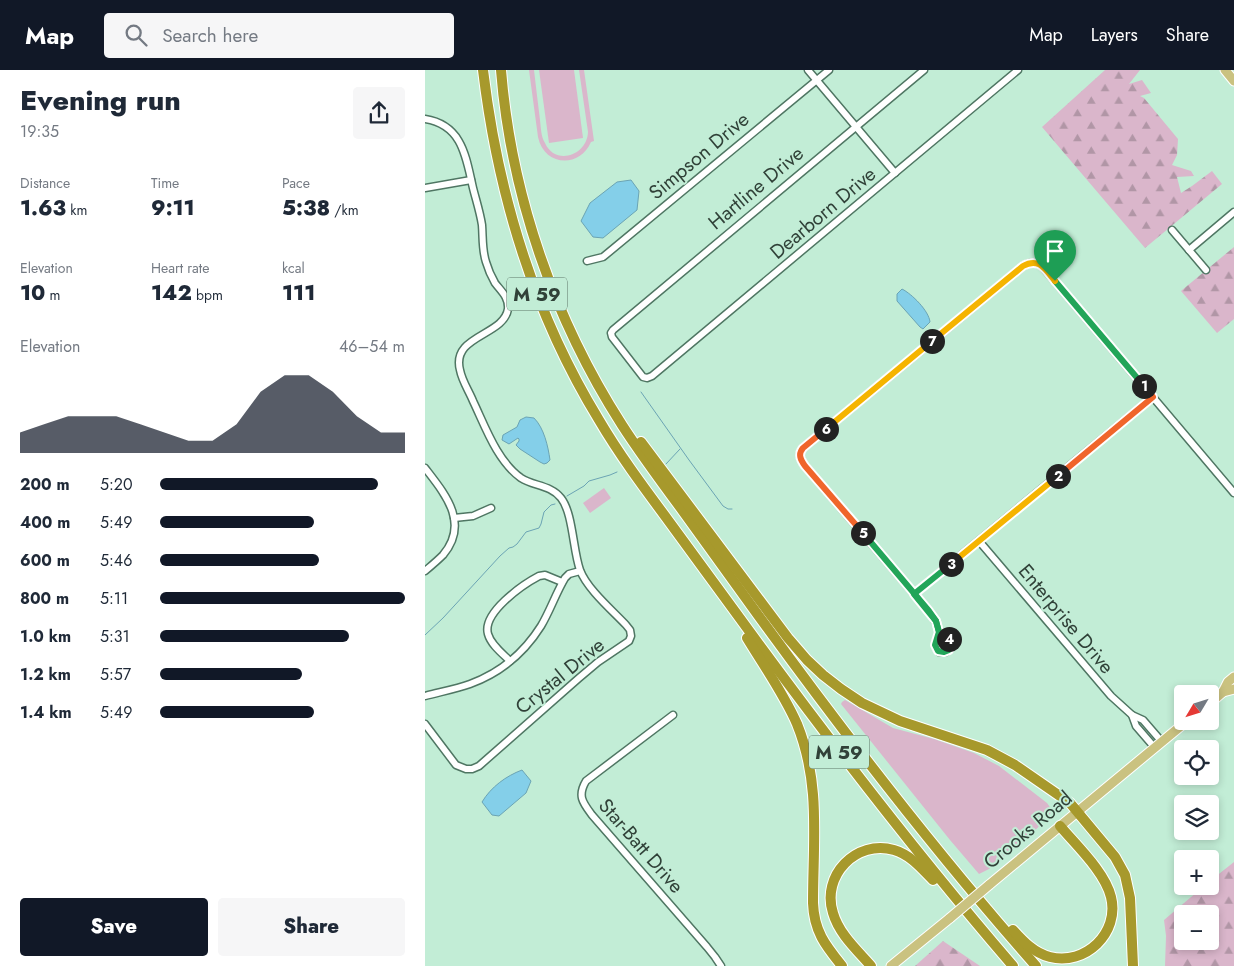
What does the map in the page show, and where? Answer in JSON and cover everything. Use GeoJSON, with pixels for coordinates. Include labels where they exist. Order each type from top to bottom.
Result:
{"type":"FeatureCollection","features":[{"type":"Feature","properties":{"kind":"highway","name":"M 59"},"geometry":{"type":"LineString","coordinates":[[483,70],[493,143],[507,205],[529,274],[552,332],[578,384],[615,445],[847,762],[891,820],[1013,966]]}},
{"type":"Feature","properties":{"kind":"highway","name":"M 59"},"geometry":{"type":"LineString","coordinates":[[501,70],[513,153],[531,226],[556,298],[569,328],[592,374],[622,425],[650,467],[840,726],[968,887],[1035,966]]}},
{"type":"Feature","properties":{"kind":"highway"},"geometry":{"type":"LineString","coordinates":[[592,374],[651,456],[783,631],[823,675],[851,696],[881,713],[919,728],[978,746],[998,755],[1070,803],[1115,857],[1125,875],[1130,898],[1133,966]]}},
{"type":"Feature","properties":{"kind":"highway"},"geometry":{"type":"LineString","coordinates":[[709,575],[793,715],[802,739],[809,762],[813,795],[814,918],[825,945],[842,966]]}},
{"type":"Feature","properties":{"kind":"highway"},"geometry":{"type":"LineString","coordinates":[[968,887],[1027,944],[1038,952],[1055,958],[1067,958],[1090,950],[1100,941],[1109,925],[1112,913],[1111,895],[1098,871],[1060,826]]}},
{"type":"Feature","properties":{"kind":"highway"},"geometry":{"type":"LineString","coordinates":[[871,966],[837,924],[832,912],[830,899],[833,880],[839,870],[852,856],[863,851],[884,848],[896,850],[907,856],[976,923]]}},
{"type":"Feature","properties":{"kind":"main road"},"geometry":{"type":"LineString","coordinates":[[1225,70],[1234,81]]}},
{"type":"Feature","properties":{"kind":"main road"},"geometry":{"type":"LineString","coordinates":[[1223,692],[1228,682],[1234,677]]}},
{"type":"Feature","properties":{"kind":"main road"},"geometry":{"type":"LineString","coordinates":[[1219,695],[1234,689]]}},
{"type":"Feature","properties":{"kind":"main road","name":"Crooks Road"},"geometry":{"type":"LineString","coordinates":[[891,966],[1176,730]]}},
{"type":"Feature","properties":{"kind":"street"},"geometry":{"type":"LineString","coordinates":[[808,70],[895,173]]}},
{"type":"Feature","properties":{"kind":"street","name":"Simpson Drive"},"geometry":{"type":"LineString","coordinates":[[587,260],[603,257],[829,70]]}},
{"type":"Feature","properties":{"kind":"street","name":"Hartline Drive"},"geometry":{"type":"LineString","coordinates":[[647,378],[643,377],[612,337],[611,333],[613,330],[924,70]]}},
{"type":"Feature","properties":{"kind":"street","name":"Dearborn Drive"},"geometry":{"type":"LineString","coordinates":[[647,378],[652,376],[1018,70]]}},
{"type":"Feature","properties":{"kind":"street"},"geometry":{"type":"LineString","coordinates":[[425,119],[433,121],[451,132],[465,152],[482,226],[482,243],[485,259],[492,278],[507,298],[508,308],[501,322],[466,346],[460,358],[460,371],[497,451],[506,463],[528,482],[552,490],[564,503],[581,571],[569,574],[562,582],[541,625],[517,656],[484,678],[425,696]]}},
{"type":"Feature","properties":{"kind":"street"},"geometry":{"type":"LineString","coordinates":[[425,188],[471,180]]}},
{"type":"Feature","properties":{"kind":"street"},"geometry":{"type":"LineString","coordinates":[[1189,250],[1234,212]]}},
{"type":"Feature","properties":{"kind":"street"},"geometry":{"type":"LineString","coordinates":[[1172,230],[1206,270]]}},
{"type":"Feature","properties":{"kind":"street"},"geometry":{"type":"LineString","coordinates":[[939,632],[936,621],[805,466],[800,458],[801,451],[1023,266],[1033,262],[1042,266],[1234,493]]}},
{"type":"Feature","properties":{"kind":"street"},"geometry":{"type":"LineString","coordinates":[[914,594],[1153,397]]}},
{"type":"Feature","properties":{"kind":"street"},"geometry":{"type":"LineString","coordinates":[[425,468],[449,502],[454,518],[453,536],[449,546],[444,554],[425,571]]}},
{"type":"Feature","properties":{"kind":"street"},"geometry":{"type":"LineString","coordinates":[[454,518],[473,516],[491,508]]}},
{"type":"Feature","properties":{"kind":"street","name":"Enterprise Drive"},"geometry":{"type":"LineString","coordinates":[[979,541],[1100,684],[1132,715],[1143,720],[1159,745]]}},
{"type":"Feature","properties":{"kind":"street","name":"Crystal Drive"},"geometry":{"type":"LineString","coordinates":[[425,724],[455,765],[472,769],[479,766],[598,662],[629,641],[631,636],[630,630],[591,586],[581,571]]}},
{"type":"Feature","properties":{"kind":"street"},"geometry":{"type":"LineString","coordinates":[[510,661],[491,640],[488,628],[491,618],[505,599],[535,578],[545,576],[562,582]]}},
{"type":"Feature","properties":{"kind":"street","name":"Star-Batt Drive"},"geometry":{"type":"LineString","coordinates":[[673,715],[586,781],[581,794],[585,806],[592,815],[721,966]]}},
{"type":"Feature","properties":{"kind":"green space"},"geometry":{"type":"Polygon","coordinates":[[[529,70],[534,70],[541,132],[544,141],[550,150],[563,156],[577,152],[586,140],[588,132],[579,70],[584,70],[594,141],[591,142],[586,151],[579,157],[571,160],[554,158],[547,154],[542,147],[538,137],[529,70]]]}},
{"type":"Feature","properties":{"kind":"green space"},"geometry":{"type":"Polygon","coordinates":[[[539,70],[574,70],[583,138],[549,143],[539,70]]]}},
{"type":"Feature","properties":{"kind":"green space"},"geometry":{"type":"Polygon","coordinates":[[[1105,70],[1140,70],[1129,84],[1142,80],[1151,93],[1140,96],[1144,98],[1178,139],[1177,155],[1172,165],[1191,171],[1194,176],[1177,177],[1181,193],[1212,171],[1222,184],[1145,248],[1042,127],[1105,70]]]}},
{"type":"Feature","properties":{"kind":"green space"},"geometry":{"type":"Polygon","coordinates":[[[1234,247],[1234,319],[1217,333],[1181,291],[1234,247]]]}},
{"type":"Feature","properties":{"kind":"green space"},"geometry":{"type":"Polygon","coordinates":[[[604,488],[611,498],[590,513],[583,503],[604,488]]]}},
{"type":"Feature","properties":{"kind":"green space"},"geometry":{"type":"Polygon","coordinates":[[[845,700],[893,728],[934,739],[974,753],[999,766],[1047,803],[1052,810],[1049,816],[989,869],[979,874],[841,704],[845,700]]]}},
{"type":"Feature","properties":{"kind":"green space"},"geometry":{"type":"Polygon","coordinates":[[[1234,862],[1234,966],[1165,966],[1166,936],[1164,920],[1174,912],[1174,950],[1219,950],[1219,905],[1182,905],[1193,895],[1219,895],[1219,874],[1234,862]]]}},
{"type":"Feature","properties":{"kind":"green space"},"geometry":{"type":"Polygon","coordinates":[[[943,941],[980,966],[915,966],[943,941]]]}},
{"type":"Feature","properties":{"kind":"water"},"geometry":{"type":"Polygon","coordinates":[[[631,180],[639,191],[637,210],[603,238],[593,237],[581,221],[590,203],[617,182],[631,180]]]}},
{"type":"Feature","properties":{"kind":"water"},"geometry":{"type":"Polygon","coordinates":[[[902,289],[915,299],[927,313],[930,322],[923,329],[897,301],[897,294],[902,289]]]}},
{"type":"Feature","properties":{"kind":"water"},"geometry":{"type":"Polygon","coordinates":[[[526,417],[534,418],[543,432],[550,460],[547,463],[540,462],[520,449],[516,445],[519,441],[518,438],[509,444],[502,440],[503,435],[517,427],[520,420],[526,417]]]}},
{"type":"Feature","properties":{"kind":"water"},"geometry":{"type":"Polygon","coordinates":[[[522,770],[531,781],[526,793],[499,816],[492,815],[482,802],[499,783],[510,775],[522,770]]]}},
{"type":"Feature","properties":{"kind":"waterway"},"geometry":{"type":"LineString","coordinates":[[641,392],[723,506],[732,509]]}},
{"type":"Feature","properties":{"kind":"waterway"},"geometry":{"type":"LineString","coordinates":[[666,464],[680,449]]}},
{"type":"Feature","properties":{"kind":"waterway"},"geometry":{"type":"LineString","coordinates":[[567,496],[589,481],[617,472]]}},
{"type":"Feature","properties":{"kind":"waterway"},"geometry":{"type":"LineString","coordinates":[[425,635],[500,556],[517,544],[526,532],[539,528],[544,512],[551,505],[555,504]]}},
{"type":"Feature","properties":{"kind":"route"},"geometry":{"type":"LineString","coordinates":[[1055,281],[1038,264],[1033,262],[1023,266],[803,448],[800,454],[800,458],[805,466],[845,514],[929,611],[936,621],[939,632],[950,640],[951,646],[949,650],[941,652],[935,645],[939,632],[936,621],[914,594],[1005,519],[1153,397],[1055,281]]}}]}
